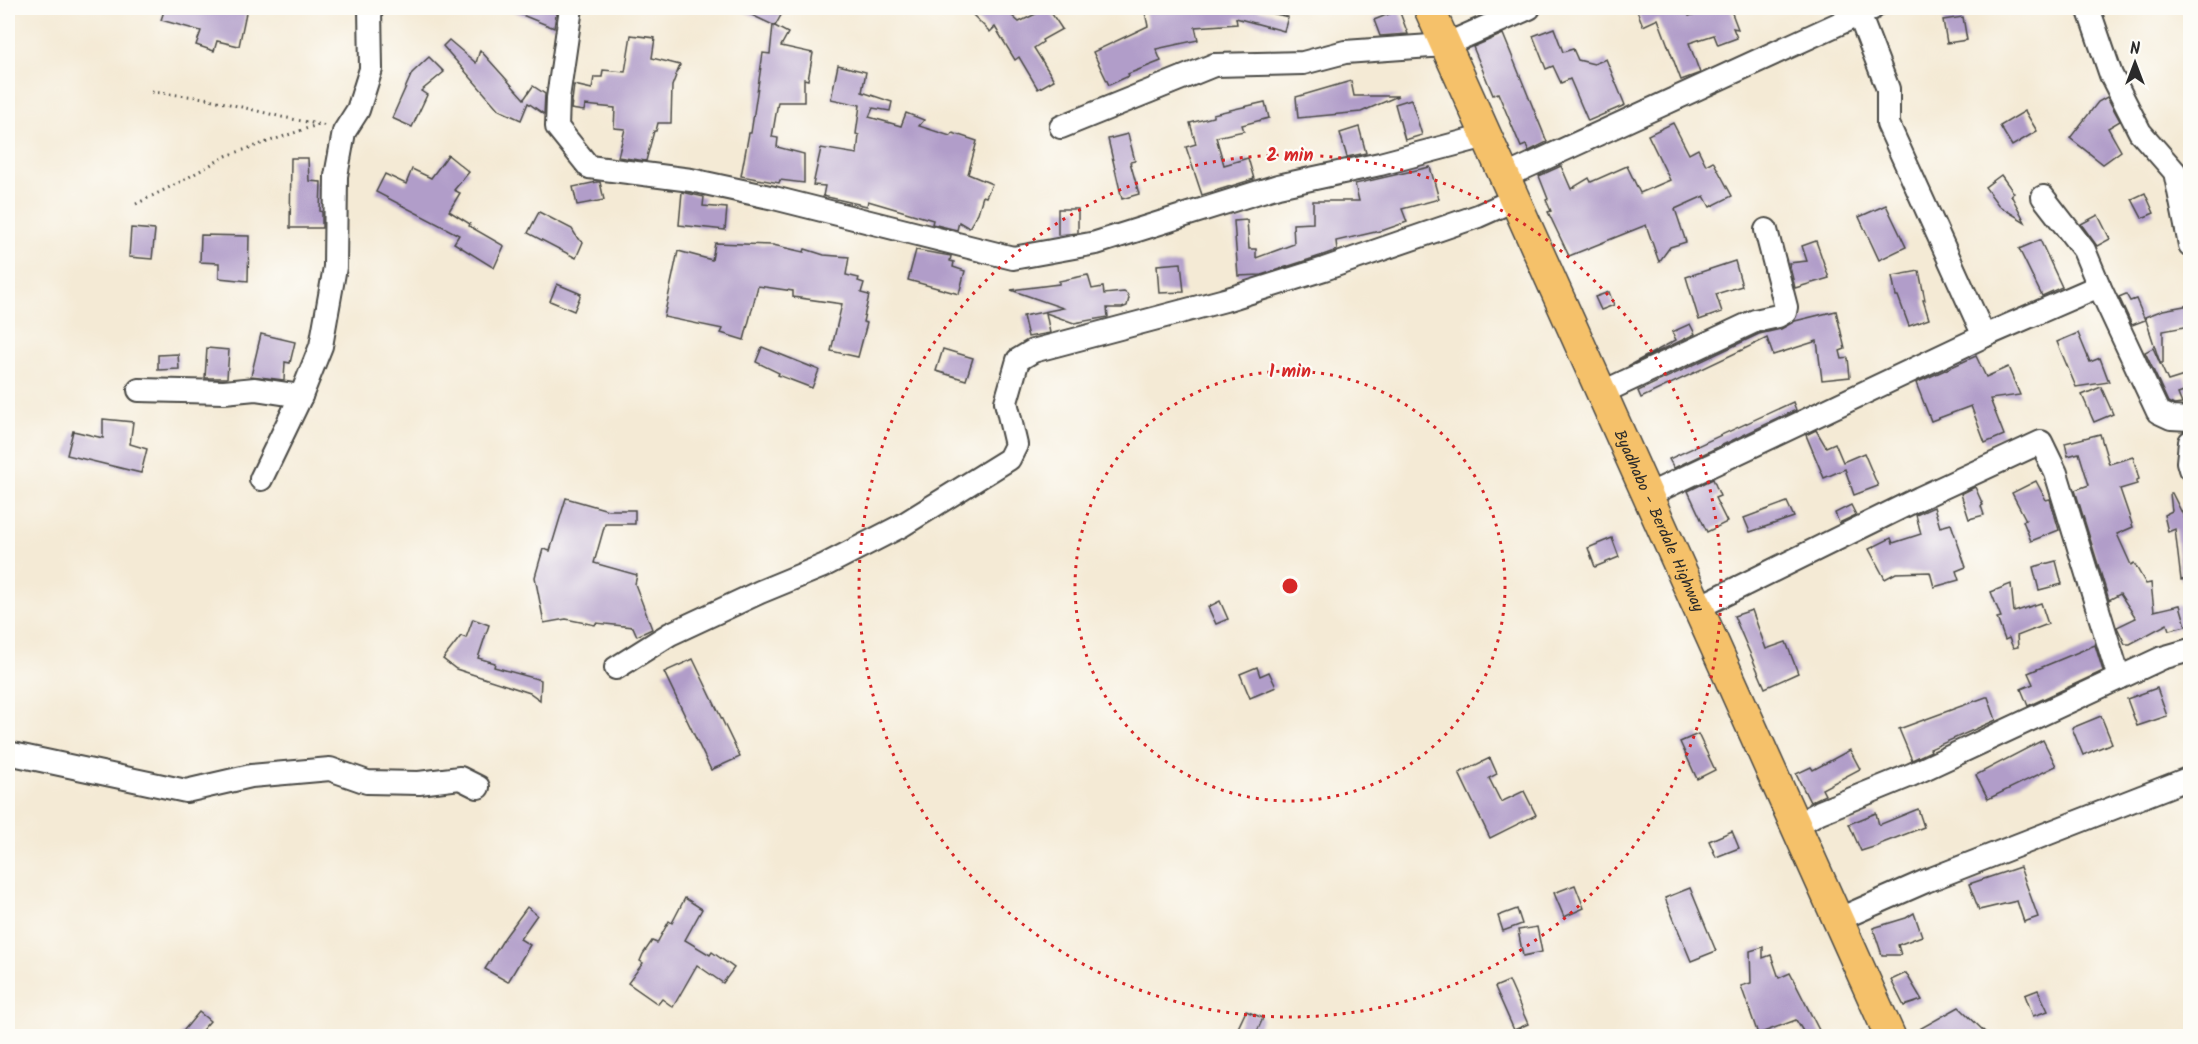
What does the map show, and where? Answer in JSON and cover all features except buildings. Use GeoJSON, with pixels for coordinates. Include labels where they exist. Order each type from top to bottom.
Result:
{"type":"FeatureCollection","features":[{"type":"Feature","properties":{"kind":"main road","name":"Byadhabo - Berdale Highway"},"geometry":{"type":"LineString","coordinates":[[1429,8],[1890,1036]]}},
{"type":"Feature","properties":{"kind":"street"},"geometry":{"type":"LineString","coordinates":[[261,479],[301,396],[321,346],[335,267],[336,176],[344,132],[358,110],[371,69],[370,8]]}},
{"type":"Feature","properties":{"kind":"street"},"geometry":{"type":"LineString","coordinates":[[571,8],[558,98],[557,128],[589,167],[691,180],[774,198],[1013,258],[1096,243],[1278,186],[1380,164],[1486,136]]}},
{"type":"Feature","properties":{"kind":"street"},"geometry":{"type":"LineString","coordinates":[[1061,127],[1214,65],[1303,63],[1345,51],[1445,45],[1529,8]]}},
{"type":"Feature","properties":{"kind":"street"},"geometry":{"type":"LineString","coordinates":[[2088,8],[2111,75],[2135,123],[2140,132],[2175,172],[2190,245]]}},
{"type":"Feature","properties":{"kind":"street"},"geometry":{"type":"LineString","coordinates":[[616,668],[670,634],[760,592],[823,566],[901,526],[1009,459],[1016,445],[1006,402],[1018,360],[1033,351],[1226,300],[1324,270],[1478,216],[1509,188],[1866,11],[1888,89],[1888,124],[1984,336]]}},
{"type":"Feature","properties":{"kind":"street"},"geometry":{"type":"LineString","coordinates":[[2043,197],[2084,250],[2158,412],[2171,418],[2190,419]]}},
{"type":"Feature","properties":{"kind":"street"},"geometry":{"type":"LineString","coordinates":[[1601,393],[1755,321],[1785,312],[1786,307],[1766,230]]}},
{"type":"Feature","properties":{"kind":"street"},"geometry":{"type":"LineString","coordinates":[[1646,495],[1984,336],[2099,286]]}},
{"type":"Feature","properties":{"kind":"street"},"geometry":{"type":"LineString","coordinates":[[138,390],[224,392],[255,389],[301,396]]}},
{"type":"Feature","properties":{"kind":"street"},"geometry":{"type":"LineString","coordinates":[[1697,608],[1920,498],[2041,442],[2055,473],[2119,678]]}},
{"type":"Feature","properties":{"kind":"street"},"geometry":{"type":"LineString","coordinates":[[2190,442],[2188,462],[2190,469]]}},
{"type":"Feature","properties":{"kind":"street"},"geometry":{"type":"LineString","coordinates":[[1795,826],[1820,812],[1911,775],[2162,658],[2190,650]]}},
{"type":"Feature","properties":{"kind":"street"},"geometry":{"type":"LineString","coordinates":[[8,753],[186,791],[251,776],[330,770],[367,782],[419,783],[460,778],[478,787]]}},
{"type":"Feature","properties":{"kind":"street"},"geometry":{"type":"LineString","coordinates":[[1837,920],[1926,881],[2190,778]]}},
{"type":"Feature","properties":{"kind":"path"},"geometry":{"type":"LineString","coordinates":[[152,92],[205,98],[320,124],[344,132]]}},
{"type":"Feature","properties":{"kind":"path"},"geometry":{"type":"LineString","coordinates":[[136,204],[226,156],[320,124]]}}]}
